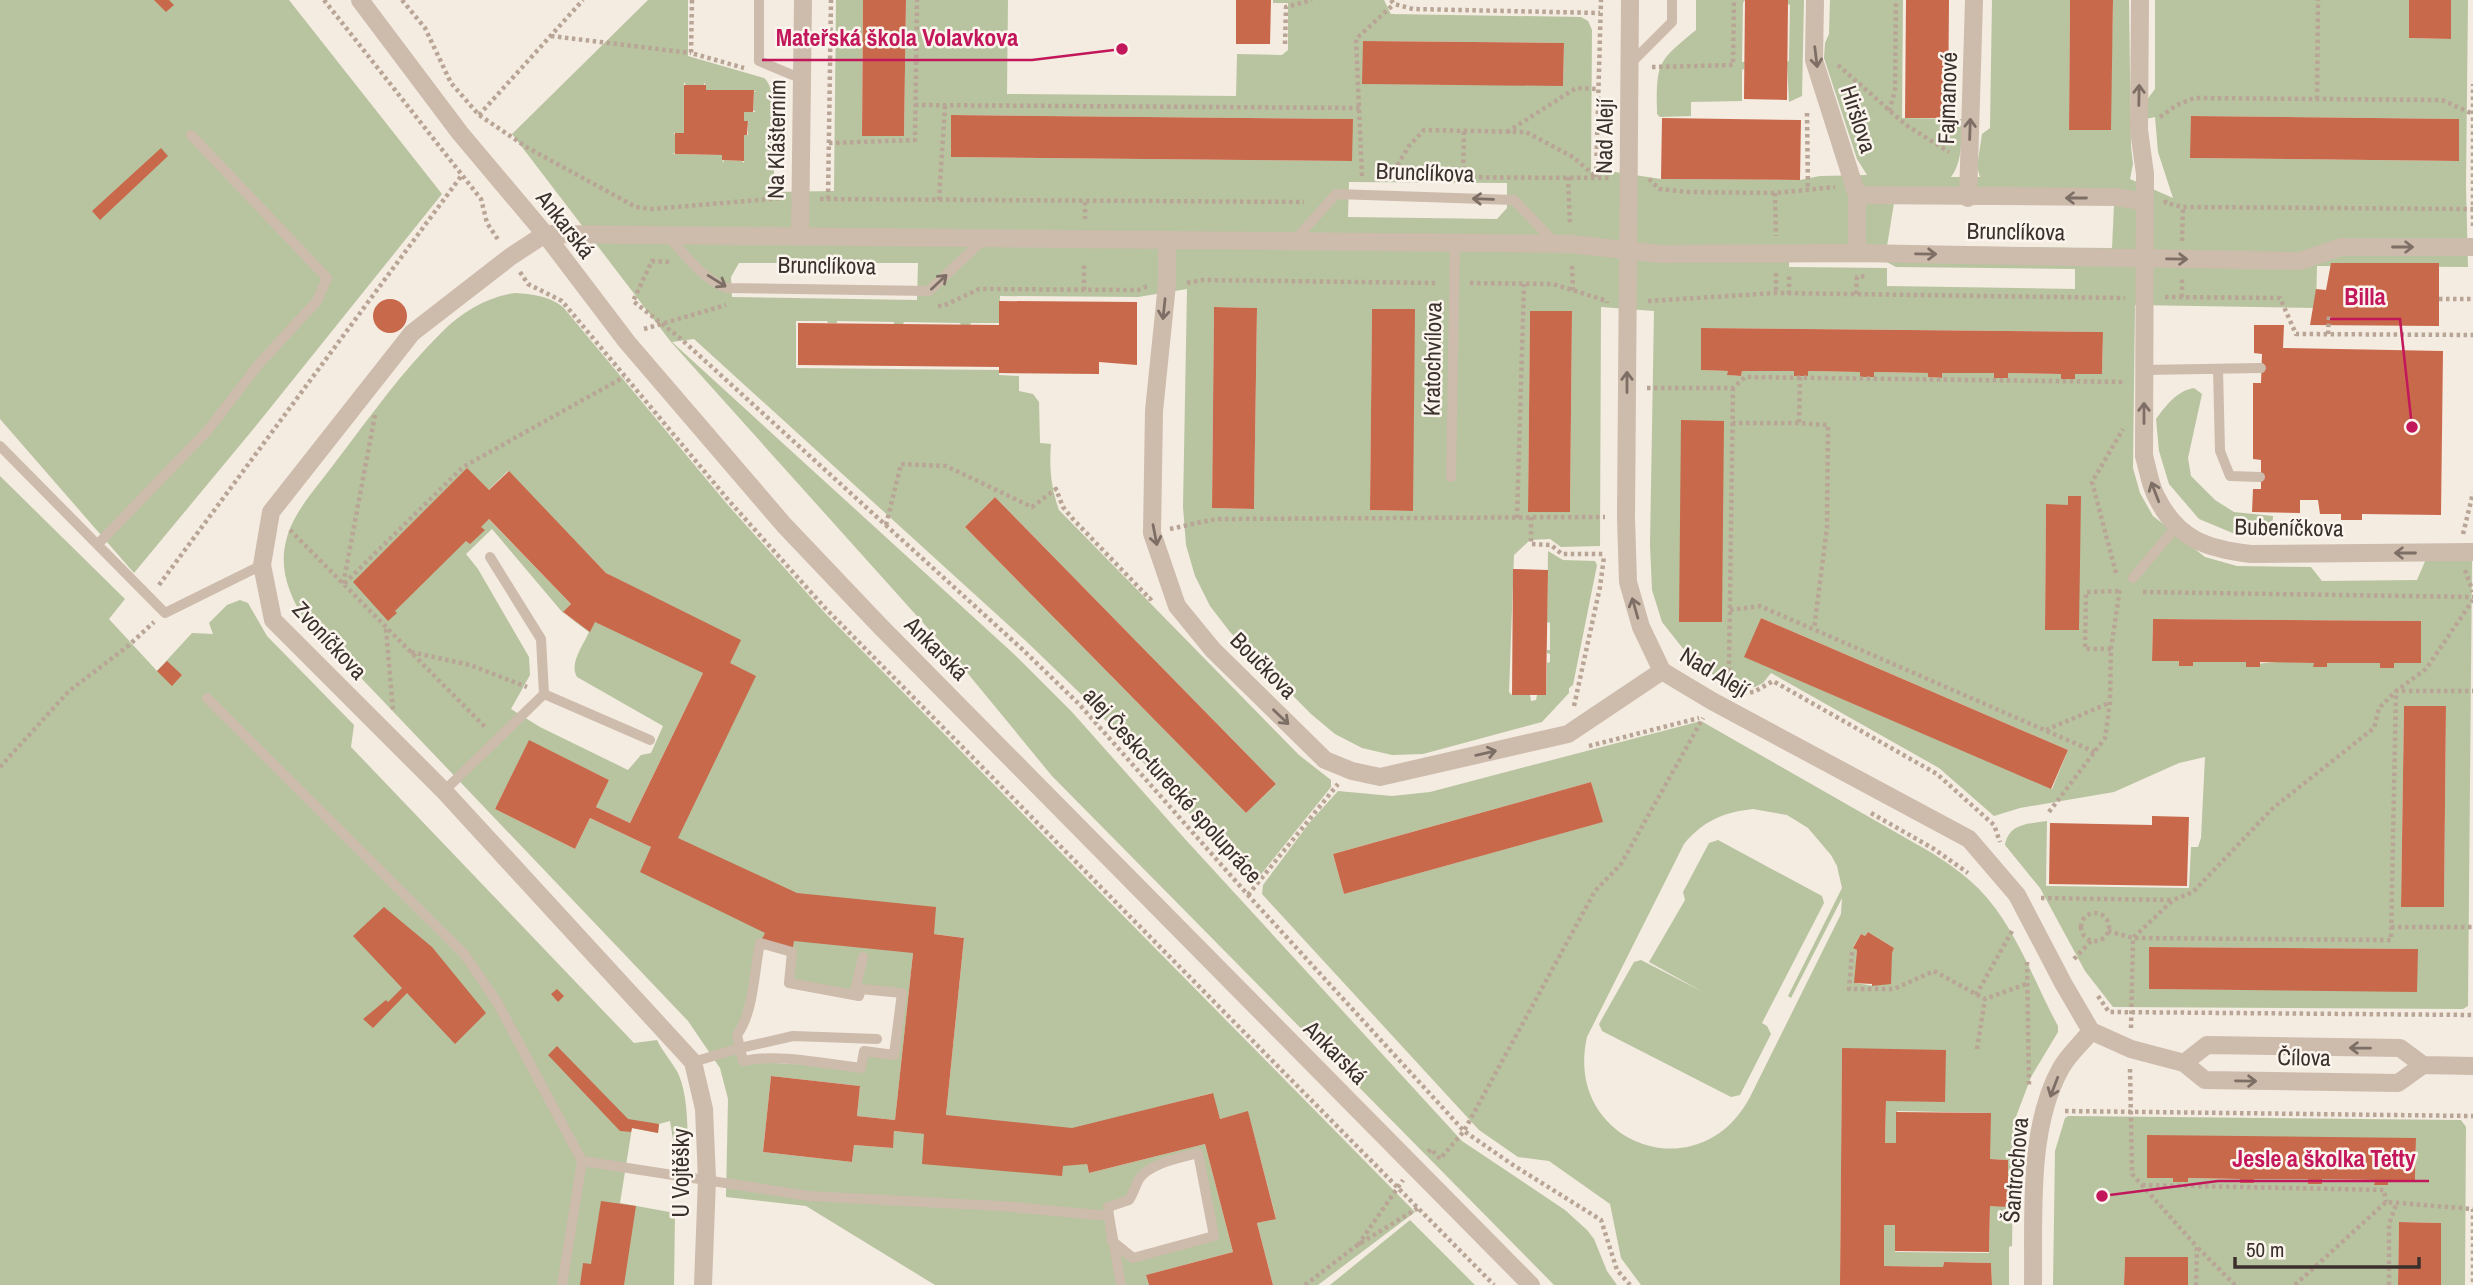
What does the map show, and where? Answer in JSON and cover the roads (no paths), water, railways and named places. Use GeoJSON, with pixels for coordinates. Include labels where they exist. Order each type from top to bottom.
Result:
{"type":"FeatureCollection","features":[{"type":"Feature","properties":{"kind":"street","name":"Ankarská"},"geometry":{"type":"LineString","coordinates":[[360,0],[460,133],[545,234],[626,342],[784,526],[1518,1278],[1531,1285]]}},
{"type":"Feature","properties":{"kind":"street","name":"Na Klášterním"},"geometry":{"type":"LineString","coordinates":[[800,237],[803,0]]}},
{"type":"Feature","properties":{"kind":"street","name":"Nad Alejí"},"geometry":{"type":"LineString","coordinates":[[1630,0],[1626,518],[1628,582],[1641,627],[1662,671],[1712,701],[1969,839],[2017,895],[2091,1031]]}},
{"type":"Feature","properties":{"kind":"street","name":"Hiršlova"},"geometry":{"type":"LineString","coordinates":[[1815,0],[1814,60],[1831,112],[1851,191],[1857,253]]}},
{"type":"Feature","properties":{"kind":"street","name":"Fajmanové"},"geometry":{"type":"LineString","coordinates":[[1968,198],[1974,0]]}},
{"type":"Feature","properties":{"kind":"street"},"geometry":{"type":"LineString","coordinates":[[2140,0],[2139,132],[2144,166],[2144,258]]}},
{"type":"Feature","properties":{"kind":"street","name":"Brunclíkova"},"geometry":{"type":"LineString","coordinates":[[1851,191],[1968,198],[2118,198],[2144,202]]}},
{"type":"Feature","properties":{"kind":"street","name":"Brunclíkova"},"geometry":{"type":"LineString","coordinates":[[545,234],[1556,244],[1660,254],[1857,253],[2300,261],[2341,247],[2473,247]]}},
{"type":"Feature","properties":{"kind":"street","name":"Zvoníčkova"},"geometry":{"type":"LineString","coordinates":[[545,234],[510,257],[412,333],[271,512],[262,565],[273,620],[444,791],[693,1062]]}},
{"type":"Feature","properties":{"kind":"street","name":"Boučkova"},"geometry":{"type":"LineString","coordinates":[[1167,240],[1167,284],[1154,411],[1152,533],[1177,606],[1213,650],[1325,760],[1380,778],[1568,734],[1662,671]]}},
{"type":"Feature","properties":{"kind":"street","name":"Bubeníčkova"},"geometry":{"type":"LineString","coordinates":[[2144,258],[2144,456],[2156,497],[2176,527],[2199,542],[2220,551],[2251,554],[2465,552]]}},
{"type":"Feature","properties":{"kind":"street","name":"Čílova"},"geometry":{"type":"LineString","coordinates":[[2091,1031],[2131,1049],[2184,1063],[2205,1080],[2398,1083],[2423,1065]]}},
{"type":"Feature","properties":{"kind":"street","name":"Šantrochova"},"geometry":{"type":"LineString","coordinates":[[2033,1285],[2035,1192],[2040,1129],[2061,1068],[2091,1031]]}},
{"type":"Feature","properties":{"kind":"street","name":"Čílova"},"geometry":{"type":"LineString","coordinates":[[2184,1063],[2207,1045],[2400,1048],[2423,1065],[2473,1066]]}},
{"type":"Feature","properties":{"kind":"street","name":"U Vojtěšky"},"geometry":{"type":"LineString","coordinates":[[693,1062],[704,1109],[707,1179],[703,1285]]}},
{"type":"Feature","properties":{"kind":"lane"},"geometry":{"type":"LineString","coordinates":[[759,0],[759,61],[802,79]]}},
{"type":"Feature","properties":{"kind":"lane"},"geometry":{"type":"LineString","coordinates":[[1629,65],[1672,22],[1672,0]]}},
{"type":"Feature","properties":{"kind":"lane"},"geometry":{"type":"LineString","coordinates":[[98,544],[208,430],[258,365],[317,300],[327,278],[191,135]]}},
{"type":"Feature","properties":{"kind":"lane","name":"Brunclíkova"},"geometry":{"type":"LineString","coordinates":[[1293,242],[1336,194],[1514,200],[1556,244]]}},
{"type":"Feature","properties":{"kind":"lane","name":"Brunclíkova"},"geometry":{"type":"LineString","coordinates":[[667,235],[701,270],[716,283],[727,288],[929,291],[985,239]]}},
{"type":"Feature","properties":{"kind":"lane","name":"Kratochvílova"},"geometry":{"type":"LineString","coordinates":[[1451,477],[1455,243]]}},
{"type":"Feature","properties":{"kind":"lane"},"geometry":{"type":"LineString","coordinates":[[2144,370],[2261,368]]}},
{"type":"Feature","properties":{"kind":"lane"},"geometry":{"type":"LineString","coordinates":[[2218,369],[2220,450],[2230,476],[2260,477]]}},
{"type":"Feature","properties":{"kind":"lane"},"geometry":{"type":"LineString","coordinates":[[0,446],[164,613],[262,565]]}},
{"type":"Feature","properties":{"kind":"lane"},"geometry":{"type":"LineString","coordinates":[[2133,578],[2176,527]]}},
{"type":"Feature","properties":{"kind":"lane"},"geometry":{"type":"LineString","coordinates":[[444,791],[544,694],[541,639],[490,557]]}},
{"type":"Feature","properties":{"kind":"lane"},"geometry":{"type":"LineString","coordinates":[[544,694],[650,740]]}},
{"type":"Feature","properties":{"kind":"lane"},"geometry":{"type":"LineString","coordinates":[[207,698],[465,955],[498,1002],[582,1161],[562,1285]]}},
{"type":"Feature","properties":{"kind":"lane"},"geometry":{"type":"LineString","coordinates":[[760,943],[792,952],[789,983],[854,995],[859,996],[861,989],[902,993],[894,1055],[864,1051],[861,1068],[775,1059],[757,1058],[743,1061],[737,1035],[743,1027],[749,1008],[760,943]]}},
{"type":"Feature","properties":{"kind":"lane"},"geometry":{"type":"LineString","coordinates":[[854,995],[863,957]]}},
{"type":"Feature","properties":{"kind":"lane"},"geometry":{"type":"LineString","coordinates":[[693,1062],[793,1036],[877,1039]]}},
{"type":"Feature","properties":{"kind":"lane"},"geometry":{"type":"LineString","coordinates":[[1112,1241],[1133,1258],[1214,1236],[1198,1153],[1166,1163],[1140,1177],[1129,1200],[1108,1207],[1112,1241],[1121,1285]]}},
{"type":"Feature","properties":{"kind":"lane"},"geometry":{"type":"LineString","coordinates":[[582,1161],[809,1196],[1001,1206],[1109,1216]]}},
{"type":"Feature","properties":{"kind":"place","name":"Mateřská škola Volavkova"},"geometry":{"type":"Point","coordinates":[1122,49]}},
{"type":"Feature","properties":{"kind":"place","name":"Billa"},"geometry":{"type":"Point","coordinates":[2412,427]}},
{"type":"Feature","properties":{"kind":"place","name":"Jesle a školka Tetty"},"geometry":{"type":"Point","coordinates":[2102,1196]}}]}
